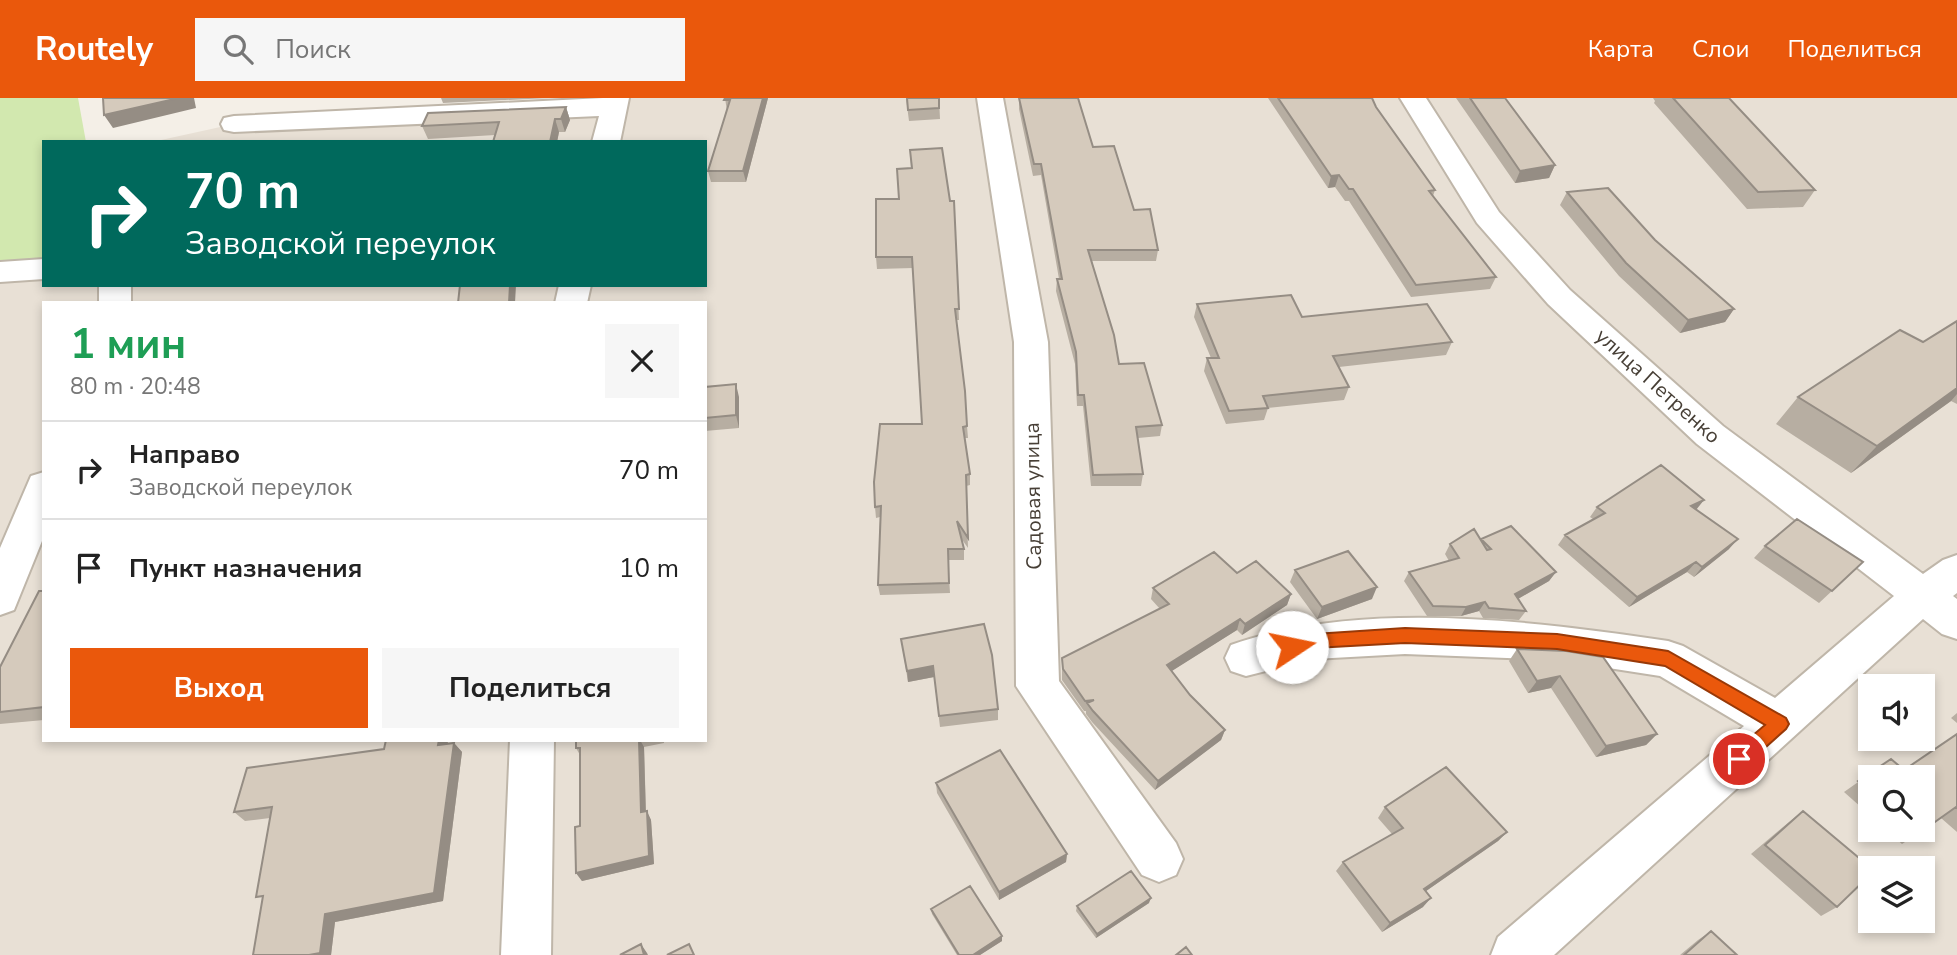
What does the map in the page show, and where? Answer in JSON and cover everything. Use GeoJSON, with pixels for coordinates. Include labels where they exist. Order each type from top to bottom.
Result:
{"type":"FeatureCollection","features":[{"type":"Feature","properties":{"kind":"street","name":"Садовая улица"},"geometry":{"type":"LineString","coordinates":[[990,98],[1031,342],[1038,686],[1159,859]]}},
{"type":"Feature","properties":{"kind":"street","name":"улица Петренко"},"geometry":{"type":"LineString","coordinates":[[1413,98],[1486,217],[1559,297],[1710,435],[1957,622]]}},
{"type":"Feature","properties":{"kind":"street"},"geometry":{"type":"LineString","coordinates":[[234,124],[615,102],[606,140]]}},
{"type":"Feature","properties":{"kind":"street"},"geometry":{"type":"LineString","coordinates":[[0,272],[42,269]]}},
{"type":"Feature","properties":{"kind":"street"},"geometry":{"type":"LineString","coordinates":[[0,598],[39,498]]}},
{"type":"Feature","properties":{"kind":"street"},"geometry":{"type":"LineString","coordinates":[[1516,955],[1922,596],[1957,570]]}},
{"type":"Feature","properties":{"kind":"street"},"geometry":{"type":"LineString","coordinates":[[1246,658],[1314,641],[1405,636],[1557,642],[1668,659],[1780,724]]}},
{"type":"Feature","properties":{"kind":"street"},"geometry":{"type":"LineString","coordinates":[[526,955],[532,742]]}},
{"type":"Feature","properties":{"kind":"shaded area"},"geometry":{"type":"Polygon","coordinates":[[[616,98],[1957,98],[1957,955],[0,955],[0,272],[42,269],[42,287],[707,287],[707,140],[161,140],[234,124],[616,98]]]}},
{"type":"Feature","properties":{"kind":"green space"},"geometry":{"type":"Polygon","coordinates":[[[0,98],[78,98],[86,140],[42,140],[42,269],[0,272],[0,98]]]}},
{"type":"Feature","properties":{"kind":"building"},"geometry":{"type":"Polygon","coordinates":[[[103,98],[179,98],[104,115],[103,98]]]}},
{"type":"Feature","properties":{"kind":"building"},"geometry":{"type":"Polygon","coordinates":[[[763,98],[743,171],[708,171],[730,100],[724,100],[763,98]]]}},
{"type":"Feature","properties":{"kind":"building"},"geometry":{"type":"Polygon","coordinates":[[[907,98],[939,98],[939,108],[908,110],[907,98]]]}},
{"type":"Feature","properties":{"kind":"building"},"geometry":{"type":"Polygon","coordinates":[[[1019,98],[1078,98],[1093,147],[1114,146],[1134,210],[1150,209],[1158,250],[1088,250],[1114,335],[1119,364],[1144,363],[1162,425],[1136,427],[1143,474],[1093,475],[1084,395],[1078,395],[1076,352],[1057,279],[1062,279],[1041,164],[1034,164],[1019,98]]]}},
{"type":"Feature","properties":{"kind":"building"},"geometry":{"type":"Polygon","coordinates":[[[1278,98],[1372,98],[1435,190],[1429,191],[1496,277],[1416,285],[1353,189],[1349,189],[1339,175],[1331,176],[1278,98]]]}},
{"type":"Feature","properties":{"kind":"building"},"geometry":{"type":"Polygon","coordinates":[[[1470,98],[1505,98],[1555,165],[1520,171],[1470,98]]]}},
{"type":"Feature","properties":{"kind":"building"},"geometry":{"type":"Polygon","coordinates":[[[1673,98],[1729,98],[1815,190],[1758,192],[1673,98]]]}},
{"type":"Feature","properties":{"kind":"building"},"geometry":{"type":"Polygon","coordinates":[[[566,107],[561,119],[555,119],[550,140],[494,140],[499,122],[422,126],[428,113],[566,107]]]}},
{"type":"Feature","properties":{"kind":"building"},"geometry":{"type":"Polygon","coordinates":[[[942,148],[950,201],[954,201],[959,309],[955,309],[965,391],[967,426],[963,427],[970,474],[966,475],[968,538],[957,521],[964,549],[948,549],[949,583],[878,585],[881,506],[875,507],[874,482],[880,424],[922,424],[912,257],[876,257],[876,199],[899,199],[897,169],[912,168],[910,150],[942,148]]]}},
{"type":"Feature","properties":{"kind":"building"},"geometry":{"type":"Polygon","coordinates":[[[1608,188],[1655,240],[1734,309],[1688,320],[1626,263],[1567,192],[1608,188]]]}},
{"type":"Feature","properties":{"kind":"building"},"geometry":{"type":"Polygon","coordinates":[[[460,287],[510,287],[509,301],[458,301],[460,287]]]}},
{"type":"Feature","properties":{"kind":"building"},"geometry":{"type":"Polygon","coordinates":[[[1291,295],[1302,317],[1427,304],[1452,342],[1333,356],[1349,387],[1263,396],[1268,408],[1229,411],[1207,358],[1219,358],[1197,304],[1291,295]]]}},
{"type":"Feature","properties":{"kind":"building"},"geometry":{"type":"Polygon","coordinates":[[[1957,321],[1957,388],[1877,446],[1798,397],[1900,330],[1923,342],[1957,321]]]}},
{"type":"Feature","properties":{"kind":"building"},"geometry":{"type":"Polygon","coordinates":[[[736,384],[736,415],[707,418],[707,387],[736,384]]]}},
{"type":"Feature","properties":{"kind":"building"},"geometry":{"type":"Polygon","coordinates":[[[1661,465],[1704,500],[1691,506],[1738,539],[1702,567],[1696,562],[1637,597],[1565,535],[1605,513],[1597,507],[1661,465]]]}},
{"type":"Feature","properties":{"kind":"building"},"geometry":{"type":"Polygon","coordinates":[[[1797,519],[1863,562],[1832,591],[1765,546],[1797,519]]]}},
{"type":"Feature","properties":{"kind":"building"},"geometry":{"type":"Polygon","coordinates":[[[1511,526],[1556,572],[1515,594],[1526,611],[1489,608],[1485,602],[1466,607],[1433,606],[1409,572],[1459,558],[1450,544],[1474,529],[1487,550],[1491,549],[1481,539],[1511,526]]]}},
{"type":"Feature","properties":{"kind":"building"},"geometry":{"type":"Polygon","coordinates":[[[1348,551],[1377,587],[1322,607],[1295,570],[1348,551]]]}},
{"type":"Feature","properties":{"kind":"building"},"geometry":{"type":"Polygon","coordinates":[[[1214,552],[1237,573],[1256,561],[1291,594],[1245,624],[1240,619],[1167,665],[1190,695],[1225,730],[1158,781],[1087,703],[1094,700],[1085,701],[1063,669],[1062,658],[1169,604],[1153,588],[1214,552]]]}},
{"type":"Feature","properties":{"kind":"building"},"geometry":{"type":"Polygon","coordinates":[[[39,591],[42,591],[42,707],[0,712],[0,667],[39,591]]]}},
{"type":"Feature","properties":{"kind":"building"},"geometry":{"type":"Polygon","coordinates":[[[984,624],[992,655],[998,709],[939,716],[933,666],[907,671],[901,639],[984,624]]]}},
{"type":"Feature","properties":{"kind":"building"},"geometry":{"type":"Polygon","coordinates":[[[1517,649],[1566,651],[1603,657],[1657,734],[1606,746],[1560,676],[1537,681],[1517,649]]]}},
{"type":"Feature","properties":{"kind":"building"},"geometry":{"type":"Polygon","coordinates":[[[1957,734],[1957,808],[1935,822],[1935,765],[1911,765],[1957,734]]]}},
{"type":"Feature","properties":{"kind":"building"},"geometry":{"type":"Polygon","coordinates":[[[386,742],[439,742],[438,745],[454,743],[434,893],[325,914],[320,953],[253,955],[263,896],[256,897],[272,807],[234,812],[247,768],[384,749],[386,742]]]}},
{"type":"Feature","properties":{"kind":"building"},"geometry":{"type":"Polygon","coordinates":[[[576,742],[639,742],[641,812],[647,811],[649,856],[576,873],[575,827],[580,826],[580,748],[576,748],[576,742]]]}},
{"type":"Feature","properties":{"kind":"building"},"geometry":{"type":"Polygon","coordinates":[[[1000,750],[1067,854],[999,892],[936,783],[1000,750]]]}},
{"type":"Feature","properties":{"kind":"building"},"geometry":{"type":"Polygon","coordinates":[[[1891,759],[1898,765],[1882,765],[1891,759]]]}},
{"type":"Feature","properties":{"kind":"building"},"geometry":{"type":"Polygon","coordinates":[[[1446,767],[1507,832],[1424,889],[1431,898],[1390,923],[1343,862],[1403,828],[1385,807],[1446,767]]]}},
{"type":"Feature","properties":{"kind":"building"},"geometry":{"type":"Polygon","coordinates":[[[1803,811],[1858,857],[1858,887],[1837,907],[1765,845],[1803,811]]]}},
{"type":"Feature","properties":{"kind":"building"},"geometry":{"type":"Polygon","coordinates":[[[1131,871],[1151,898],[1097,934],[1077,906],[1131,871]]]}},
{"type":"Feature","properties":{"kind":"building"},"geometry":{"type":"Polygon","coordinates":[[[970,886],[1002,936],[973,955],[959,955],[931,909],[970,886]]]}},
{"type":"Feature","properties":{"kind":"building"},"geometry":{"type":"Polygon","coordinates":[[[1711,931],[1737,955],[1684,955],[1711,931]]]}},
{"type":"Feature","properties":{"kind":"building"},"geometry":{"type":"Polygon","coordinates":[[[641,944],[644,955],[620,955],[641,944]]]}},
{"type":"Feature","properties":{"kind":"building"},"geometry":{"type":"Polygon","coordinates":[[[689,944],[694,955],[667,955],[689,944]]]}},
{"type":"Feature","properties":{"kind":"building"},"geometry":{"type":"Polygon","coordinates":[[[1186,947],[1192,955],[1176,955],[1186,947]]]}},
{"type":"Feature","properties":{"kind":"route"},"geometry":{"type":"LineString","coordinates":[[1292,647],[1314,641],[1405,636],[1557,642],[1668,659],[1780,724],[1739,759]]}}]}
